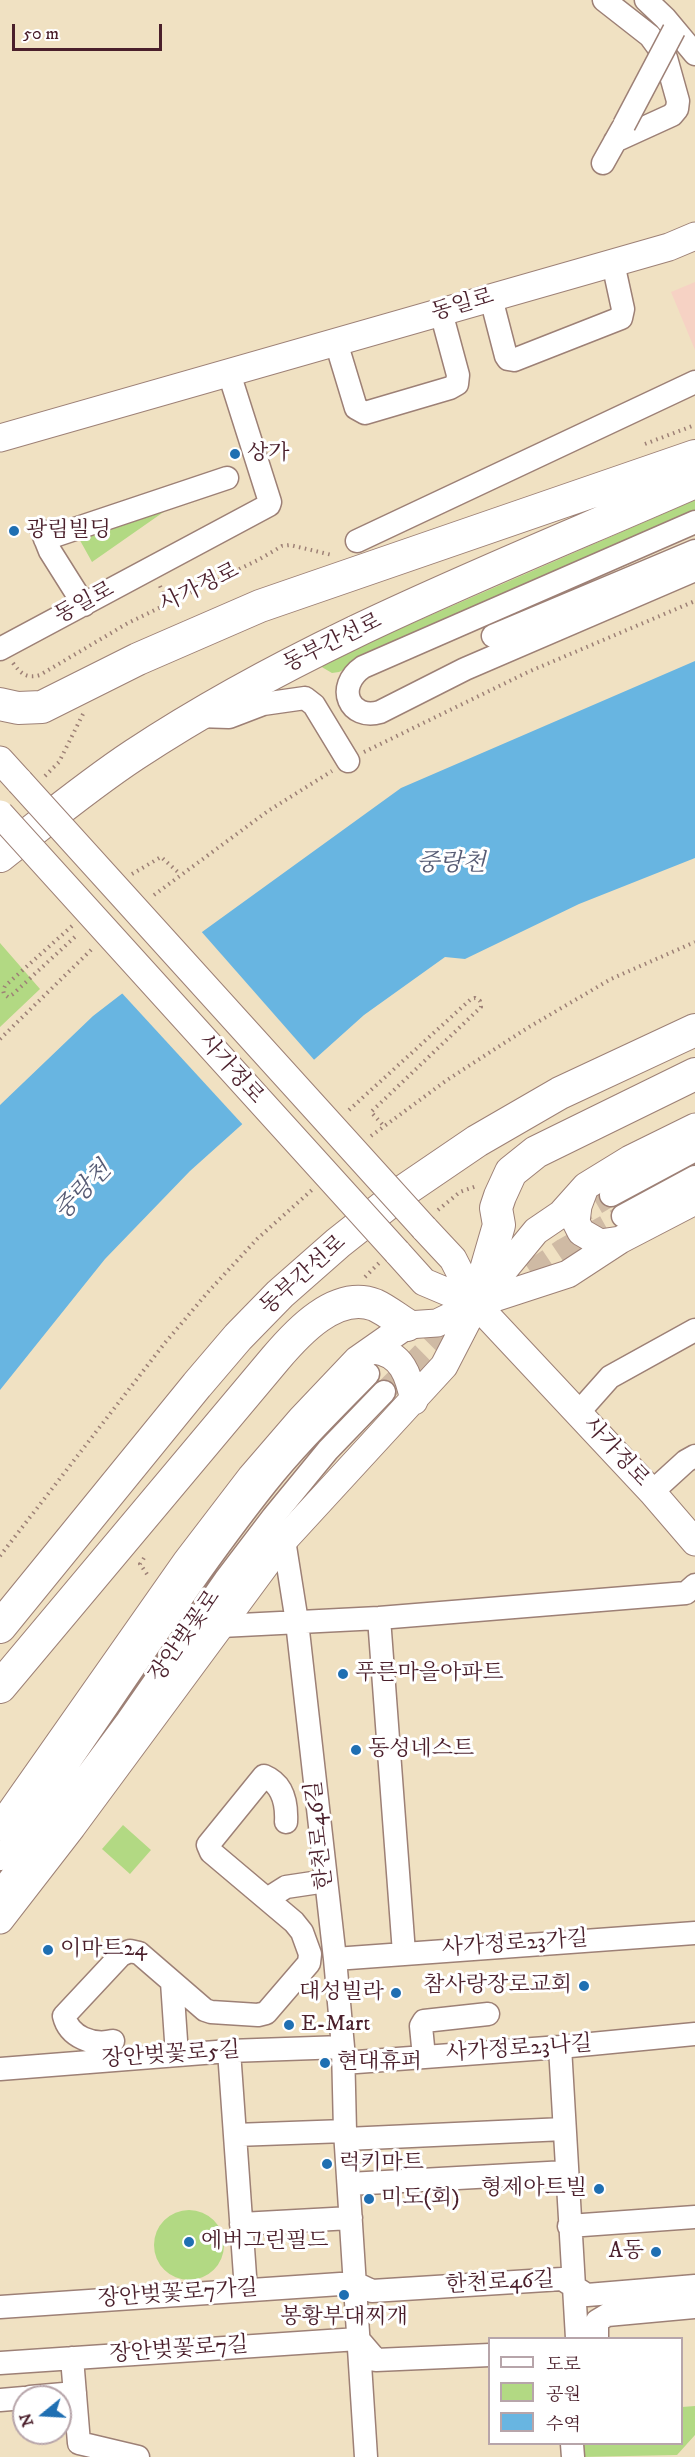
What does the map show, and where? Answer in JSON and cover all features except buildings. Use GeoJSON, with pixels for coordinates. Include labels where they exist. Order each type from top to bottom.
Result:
{"type":"FeatureCollection","features":[{"type":"Feature","properties":{"kind":"highway"},"geometry":{"type":"LineString","coordinates":[[0,704],[18,708],[42,707],[138,659],[260,606],[695,456]]}},
{"type":"Feature","properties":{"kind":"highway","name":"동부간선로"},"geometry":{"type":"LineString","coordinates":[[0,856],[86,788],[133,755],[308,655],[379,620],[695,482]]}},
{"type":"Feature","properties":{"kind":"highway","name":"동부간선로"},"geometry":{"type":"LineString","coordinates":[[0,1627],[197,1384],[238,1337],[280,1294],[338,1243],[405,1190],[477,1141],[560,1093],[695,1030]]}},
{"type":"Feature","properties":{"kind":"highway"},"geometry":{"type":"LineString","coordinates":[[476,1304],[499,1225],[496,1208],[511,1172],[536,1152],[695,1074]]}},
{"type":"Feature","properties":{"kind":"highway"},"geometry":{"type":"LineString","coordinates":[[0,1687],[267,1368],[307,1324],[338,1307],[366,1303],[377,1306],[407,1325]]}},
{"type":"Feature","properties":{"kind":"main road","name":"동일로"},"geometry":{"type":"LineString","coordinates":[[0,438],[669,247],[695,236]]}},
{"type":"Feature","properties":{"kind":"main road"},"geometry":{"type":"LineString","coordinates":[[0,760],[31,780]]}},
{"type":"Feature","properties":{"kind":"main road","name":"사가정로"},"geometry":{"type":"LineString","coordinates":[[31,780],[424,1228],[453,1258],[476,1304],[652,1492],[695,1542]]}},
{"type":"Feature","properties":{"kind":"main road","name":"사가정로"},"geometry":{"type":"LineString","coordinates":[[0,814],[424,1282],[476,1304]]}},
{"type":"Feature","properties":{"kind":"main road"},"geometry":{"type":"LineString","coordinates":[[695,1127],[630,1159],[598,1191],[578,1206],[576,1222],[581,1232],[600,1243],[621,1228],[695,1201]]}},
{"type":"Feature","properties":{"kind":"main road"},"geometry":{"type":"LineString","coordinates":[[0,1920],[284,1540],[444,1366],[476,1304],[536,1231],[598,1191]]}},
{"type":"Feature","properties":{"kind":"main road"},"geometry":{"type":"LineString","coordinates":[[371,1362],[407,1325],[437,1323],[476,1304],[568,1274],[621,1228]]}},
{"type":"Feature","properties":{"kind":"main road"},"geometry":{"type":"LineString","coordinates":[[0,1827],[186,1562],[251,1476],[300,1419],[357,1360],[371,1362],[388,1352],[403,1365],[408,1374],[414,1401]]}},
{"type":"Feature","properties":{"kind":"street"},"geometry":{"type":"LineString","coordinates":[[604,0],[657,44],[666,58],[678,101],[677,110],[672,115],[619,133]]}},
{"type":"Feature","properties":{"kind":"street"},"geometry":{"type":"LineString","coordinates":[[646,0],[695,54]]}},
{"type":"Feature","properties":{"kind":"street"},"geometry":{"type":"LineString","coordinates":[[603,163],[674,30]]}},
{"type":"Feature","properties":{"kind":"street"},"geometry":{"type":"LineString","coordinates":[[491,298],[506,356],[514,360],[621,318],[623,309],[613,263]]}},
{"type":"Feature","properties":{"kind":"street"},"geometry":{"type":"LineString","coordinates":[[336,342],[356,408],[365,413],[457,384],[458,375],[441,312]]}},
{"type":"Feature","properties":{"kind":"street","name":"동일로"},"geometry":{"type":"LineString","coordinates":[[1,649],[269,505],[270,502],[229,373]]}},
{"type":"Feature","properties":{"kind":"street"},"geometry":{"type":"LineString","coordinates":[[357,541],[695,382]]}},
{"type":"Feature","properties":{"kind":"street"},"geometry":{"type":"LineString","coordinates":[[84,605],[50,551],[43,535],[227,478]]}},
{"type":"Feature","properties":{"kind":"street"},"geometry":{"type":"LineString","coordinates":[[695,522],[537,596],[490,629],[695,551]]}},
{"type":"Feature","properties":{"kind":"street"},"geometry":{"type":"LineString","coordinates":[[695,535],[363,667],[349,679],[347,686],[353,705],[366,714],[380,712],[465,669],[695,570]]}},
{"type":"Feature","properties":{"kind":"street"},"geometry":{"type":"LineString","coordinates":[[198,716],[229,717],[263,704],[305,698],[314,705],[348,761]]}},
{"type":"Feature","properties":{"kind":"street"},"geometry":{"type":"LineString","coordinates":[[598,1191],[695,1150]]}},
{"type":"Feature","properties":{"kind":"street"},"geometry":{"type":"LineString","coordinates":[[621,1228],[695,1177]]}},
{"type":"Feature","properties":{"kind":"street","name":"사가정로"},"geometry":{"type":"LineString","coordinates":[[578,1413],[610,1377],[695,1330]]}},
{"type":"Feature","properties":{"kind":"street","name":"장안벚꽃로"},"geometry":{"type":"LineString","coordinates":[[0,1859],[48,1794],[225,1538],[307,1436],[371,1362]]}},
{"type":"Feature","properties":{"kind":"street","name":"장안벚꽃로"},"geometry":{"type":"LineString","coordinates":[[0,1892],[127,1721],[248,1549],[328,1450],[384,1392]]}},
{"type":"Feature","properties":{"kind":"street","name":"사가정로"},"geometry":{"type":"LineString","coordinates":[[652,1492],[686,1461],[695,1456]]}},
{"type":"Feature","properties":{"kind":"street","name":"한천로46길"},"geometry":{"type":"LineString","coordinates":[[284,1540],[297,1622],[335,1959],[343,2055],[366,2457]]}},
{"type":"Feature","properties":{"kind":"street"},"geometry":{"type":"LineString","coordinates":[[221,1626],[379,1618],[686,1593],[695,1585]]}},
{"type":"Feature","properties":{"kind":"street"},"geometry":{"type":"LineString","coordinates":[[379,1618],[404,1953]]}},
{"type":"Feature","properties":{"kind":"street"},"geometry":{"type":"LineString","coordinates":[[113,2041],[98,2044],[86,2040],[66,2022],[64,2016],[65,2012],[126,1952],[139,1953],[208,2012],[258,2015],[266,2013],[309,1963],[310,1957],[299,1928],[211,1852],[208,1845],[264,1776],[281,1791],[286,1808],[286,1822]]}},
{"type":"Feature","properties":{"kind":"street"},"geometry":{"type":"LineString","coordinates":[[267,1899],[286,1887],[326,1881]]}},
{"type":"Feature","properties":{"kind":"street","name":"사가정로23가길"},"geometry":{"type":"LineString","coordinates":[[335,1959],[695,1933]]}},
{"type":"Feature","properties":{"kind":"street"},"geometry":{"type":"LineString","coordinates":[[172,1982],[177,2055]]}},
{"type":"Feature","properties":{"kind":"street"},"geometry":{"type":"LineString","coordinates":[[424,2057],[421,2026],[424,2021],[488,2014]]}},
{"type":"Feature","properties":{"kind":"street","name":"사가정로23나길"},"geometry":{"type":"LineString","coordinates":[[343,2055],[424,2057],[695,2034]]}},
{"type":"Feature","properties":{"kind":"street"},"geometry":{"type":"LineString","coordinates":[[560,2047],[577,2337]]}},
{"type":"Feature","properties":{"kind":"street"},"geometry":{"type":"LineString","coordinates":[[229,2051],[246,2290]]}},
{"type":"Feature","properties":{"kind":"street","name":"장안벚꽃로5길"},"geometry":{"type":"LineString","coordinates":[[0,2069],[229,2051],[343,2055]]}},
{"type":"Feature","properties":{"kind":"street"},"geometry":{"type":"LineString","coordinates":[[235,2135],[346,2135],[564,2129]]}},
{"type":"Feature","properties":{"kind":"street"},"geometry":{"type":"LineString","coordinates":[[349,2184],[566,2172]]}},
{"type":"Feature","properties":{"kind":"street"},"geometry":{"type":"LineString","coordinates":[[569,2226],[695,2217]]}},
{"type":"Feature","properties":{"kind":"street"},"geometry":{"type":"LineString","coordinates":[[241,2224],[351,2218]]}},
{"type":"Feature","properties":{"kind":"street","name":"한천로46길"},"geometry":{"type":"LineString","coordinates":[[355,2283],[372,2291],[562,2279],[573,2287]]}},
{"type":"Feature","properties":{"kind":"street","name":"장안벚꽃로7가길"},"geometry":{"type":"LineString","coordinates":[[0,2307],[355,2283]]}},
{"type":"Feature","properties":{"kind":"street"},"geometry":{"type":"LineString","coordinates":[[597,2337],[596,2325],[599,2318],[634,2302],[695,2286]]}},
{"type":"Feature","properties":{"kind":"street"},"geometry":{"type":"LineString","coordinates":[[573,2287],[587,2295],[695,2307]]}},
{"type":"Feature","properties":{"kind":"street"},"geometry":{"type":"LineString","coordinates":[[358,2338],[376,2360],[488,2355]]}},
{"type":"Feature","properties":{"kind":"street","name":"장안벚꽃로7길"},"geometry":{"type":"LineString","coordinates":[[0,2363],[358,2338]]}},
{"type":"Feature","properties":{"kind":"street"},"geometry":{"type":"LineString","coordinates":[[72,2358],[80,2450],[138,2457]]}},
{"type":"Feature","properties":{"kind":"path","name":"사가정로"},"geometry":{"type":"LineString","coordinates":[[1,649],[20,673],[33,677],[128,623],[282,546],[290,545],[339,556]]}},
{"type":"Feature","properties":{"kind":"path"},"geometry":{"type":"LineString","coordinates":[[153,895],[268,811],[348,761],[401,732],[509,680],[695,601]]}},
{"type":"Feature","properties":{"kind":"path"},"geometry":{"type":"LineString","coordinates":[[31,780],[59,762],[87,705]]}},
{"type":"Feature","properties":{"kind":"path"},"geometry":{"type":"LineString","coordinates":[[123,879],[161,857],[180,874]]}},
{"type":"Feature","properties":{"kind":"path"},"geometry":{"type":"LineString","coordinates":[[73,925],[5,986],[4,994],[8,997],[13,994],[77,935]]}},
{"type":"Feature","properties":{"kind":"path"},"geometry":{"type":"LineString","coordinates":[[366,1140],[383,1125],[529,1027],[611,979],[695,942]]}},
{"type":"Feature","properties":{"kind":"path"},"geometry":{"type":"LineString","coordinates":[[0,1039],[96,945]]}},
{"type":"Feature","properties":{"kind":"path"},"geometry":{"type":"LineString","coordinates":[[349,1110],[471,999],[475,998],[480,1001],[481,1007],[371,1112],[383,1125]]}},
{"type":"Feature","properties":{"kind":"path"},"geometry":{"type":"LineString","coordinates":[[0,1556],[164,1344],[208,1292],[257,1239],[320,1183]]}},
{"type":"Feature","properties":{"kind":"shaded area"},"geometry":{"type":"Polygon","coordinates":[[[695,282],[695,350],[671,292],[695,282]]]}},
{"type":"Feature","properties":{"kind":"green space"},"geometry":{"type":"Polygon","coordinates":[[[695,500],[695,516],[415,636],[339,672],[332,673],[320,666],[374,640],[695,500]]]}},
{"type":"Feature","properties":{"kind":"green space"},"geometry":{"type":"Polygon","coordinates":[[[163,504],[165,511],[92,562],[77,535],[163,504]]]}},
{"type":"Feature","properties":{"kind":"green space"},"geometry":{"type":"Polygon","coordinates":[[[0,943],[40,989],[0,1027],[0,943]]]}},
{"type":"Feature","properties":{"kind":"green space"},"geometry":{"type":"Polygon","coordinates":[[[123,1825],[151,1850],[130,1874],[102,1849],[123,1825]]]}},
{"type":"Feature","properties":{"kind":"green space","name":"에버그린필드"},"geometry":{"type":"Polygon","coordinates":[[[189,2210],[202,2213],[214,2220],[221,2232],[224,2245],[221,2258],[214,2270],[202,2277],[189,2280],[176,2277],[164,2270],[157,2258],[154,2245],[157,2232],[164,2220],[176,2213],[189,2210]]]}},
{"type":"Feature","properties":{"kind":"green space"},"geometry":{"type":"Polygon","coordinates":[[[695,2406],[695,2435],[677,2455],[580,2457],[580,2445],[683,2445],[683,2407],[695,2406]]]}},
{"type":"Feature","properties":{"kind":"water","name":"중랑천"},"geometry":{"type":"Polygon","coordinates":[[[695,661],[695,858],[579,904],[465,959],[445,957],[364,1015],[190,1171],[105,1259],[0,1390],[0,1105],[93,1016],[202,932],[401,788],[695,661]]]}},
{"type":"Feature","properties":{"kind":"pier"},"geometry":{"type":"Polygon","coordinates":[[[200,930],[316,1062],[244,1126],[120,991],[200,930]]]}},
{"type":"Feature","properties":{"kind":"tunnel"},"geometry":{"type":"LineString","coordinates":[[568,1220],[611,1195]]}},
{"type":"Feature","properties":{"kind":"tunnel"},"geometry":{"type":"LineString","coordinates":[[503,1290],[564,1249],[623,1216]]}},
{"type":"Feature","properties":{"kind":"tunnel"},"geometry":{"type":"LineString","coordinates":[[384,1392],[438,1338],[465,1318]]}},
{"type":"Feature","properties":{"kind":"place","name":"상가"},"geometry":{"type":"Point","coordinates":[235,454]}},
{"type":"Feature","properties":{"kind":"place","name":"광림빌딩"},"geometry":{"type":"Point","coordinates":[14,531]}},
{"type":"Feature","properties":{"kind":"place","name":"푸른마을아파트"},"geometry":{"type":"Point","coordinates":[343,1674]}},
{"type":"Feature","properties":{"kind":"place","name":"동성네스트"},"geometry":{"type":"Point","coordinates":[356,1750]}},
{"type":"Feature","properties":{"kind":"place","name":"이마트24"},"geometry":{"type":"Point","coordinates":[48,1950]}},
{"type":"Feature","properties":{"kind":"place","name":"참사랑장로교회"},"geometry":{"type":"Point","coordinates":[584,1986]}},
{"type":"Feature","properties":{"kind":"place","name":"대성빌라"},"geometry":{"type":"Point","coordinates":[396,1993]}},
{"type":"Feature","properties":{"kind":"place","name":"E-Mart"},"geometry":{"type":"Point","coordinates":[289,2025]}},
{"type":"Feature","properties":{"kind":"place","name":"현대휴퍼"},"geometry":{"type":"Point","coordinates":[325,2063]}},
{"type":"Feature","properties":{"kind":"place","name":"럭키마트"},"geometry":{"type":"Point","coordinates":[327,2164]}},
{"type":"Feature","properties":{"kind":"place","name":"형제아트빌"},"geometry":{"type":"Point","coordinates":[599,2189]}},
{"type":"Feature","properties":{"kind":"place","name":"미도(회)"},"geometry":{"type":"Point","coordinates":[369,2199]}},
{"type":"Feature","properties":{"kind":"place","name":"에버그린필드"},"geometry":{"type":"Point","coordinates":[189,2242]}},
{"type":"Feature","properties":{"kind":"place","name":"A동"},"geometry":{"type":"Point","coordinates":[656,2252]}},
{"type":"Feature","properties":{"kind":"place","name":"봉황부대찌개"},"geometry":{"type":"Point","coordinates":[344,2295]}}]}
